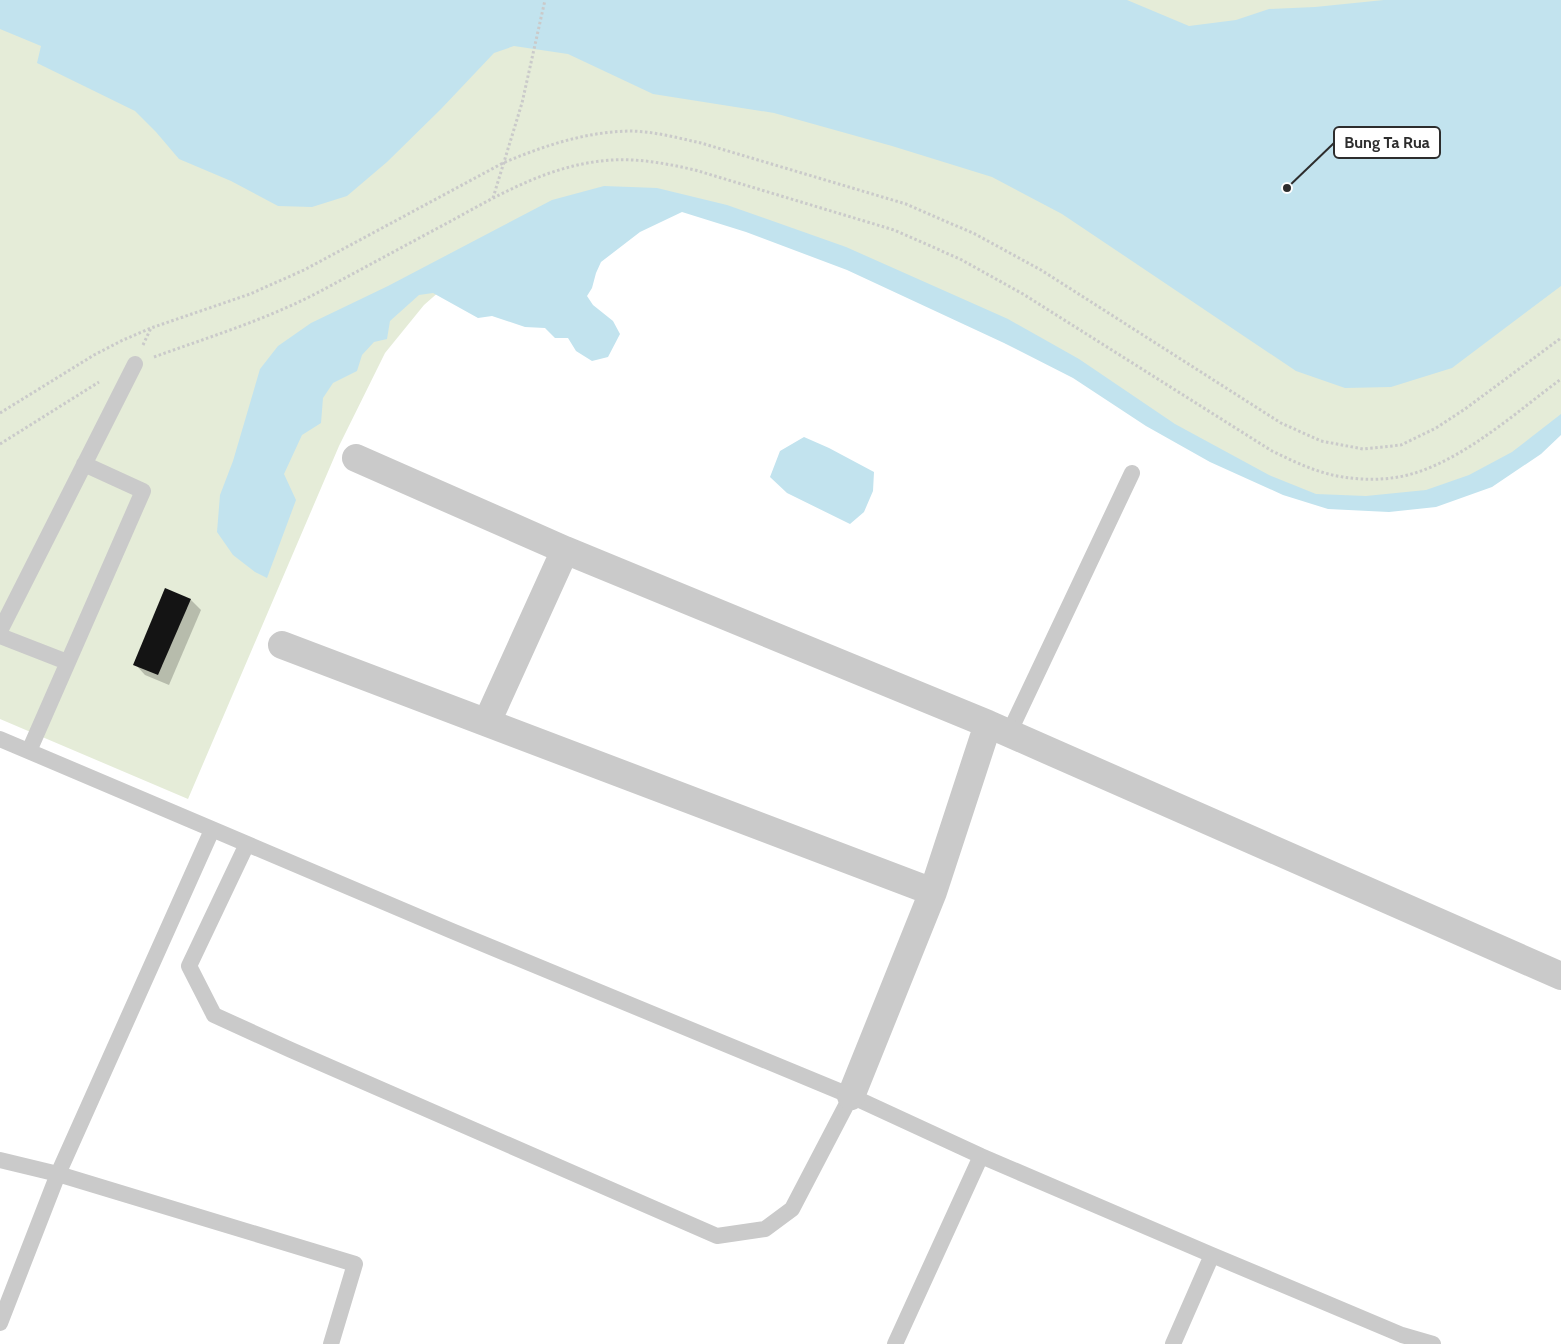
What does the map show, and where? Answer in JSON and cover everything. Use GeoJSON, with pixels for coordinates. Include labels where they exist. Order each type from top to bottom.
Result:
{"type":"FeatureCollection","features":[{"type":"Feature","properties":{"kind":"street"},"geometry":{"type":"LineString","coordinates":[[356,458],[565,550],[999,728],[1561,976]]}},
{"type":"Feature","properties":{"kind":"street"},"geometry":{"type":"LineString","coordinates":[[487,722],[565,550]]}},
{"type":"Feature","properties":{"kind":"street"},"geometry":{"type":"LineString","coordinates":[[282,645],[933,892]]}},
{"type":"Feature","properties":{"kind":"street"},"geometry":{"type":"LineString","coordinates":[[851,1096],[999,728]]}},
{"type":"Feature","properties":{"kind":"lane"},"geometry":{"type":"LineString","coordinates":[[0,631],[134,364]]}},
{"type":"Feature","properties":{"kind":"lane"},"geometry":{"type":"LineString","coordinates":[[29,752],[143,491],[84,464]]}},
{"type":"Feature","properties":{"kind":"lane"},"geometry":{"type":"LineString","coordinates":[[999,728],[1132,473]]}},
{"type":"Feature","properties":{"kind":"lane"},"geometry":{"type":"LineString","coordinates":[[0,636],[67,662]]}},
{"type":"Feature","properties":{"kind":"lane"},"geometry":{"type":"LineString","coordinates":[[0,739],[452,931],[851,1096],[981,1156],[1212,1256],[1402,1335],[1432,1344]]}},
{"type":"Feature","properties":{"kind":"lane"},"geometry":{"type":"LineString","coordinates":[[0,1323],[58,1174],[212,830]]}},
{"type":"Feature","properties":{"kind":"lane"},"geometry":{"type":"LineString","coordinates":[[247,844],[189,966],[214,1015],[717,1236],[765,1229],[792,1209],[851,1096]]}},
{"type":"Feature","properties":{"kind":"lane"},"geometry":{"type":"LineString","coordinates":[[895,1344],[981,1156]]}},
{"type":"Feature","properties":{"kind":"lane"},"geometry":{"type":"LineString","coordinates":[[0,1160],[58,1174],[355,1264],[332,1344]]}},
{"type":"Feature","properties":{"kind":"lane"},"geometry":{"type":"LineString","coordinates":[[1173,1344],[1212,1256]]}},
{"type":"Feature","properties":{"kind":"path"},"geometry":{"type":"LineString","coordinates":[[492,198],[522,103],[545,0]]}},
{"type":"Feature","properties":{"kind":"path"},"geometry":{"type":"LineString","coordinates":[[0,413],[94,355],[123,340],[151,328],[250,294],[304,270],[503,163],[563,140],[622,132],[668,135],[701,143],[906,204],[975,234],[1042,270],[1281,423],[1321,441],[1363,449],[1401,444],[1436,428],[1465,409],[1561,338]]}},
{"type":"Feature","properties":{"kind":"path"},"geometry":{"type":"LineString","coordinates":[[0,444],[106,378],[134,364],[259,320],[307,298],[492,198],[536,178],[569,167],[601,161],[631,160],[665,163],[695,170],[894,230],[960,260],[1023,294],[1272,451],[1312,470],[1343,477],[1380,480],[1418,472],[1450,458],[1485,436],[1561,379]]}},
{"type":"Feature","properties":{"kind":"green space"},"geometry":{"type":"Polygon","coordinates":[[[0,0],[1561,0],[1561,425],[1530,450],[1401,510],[1313,498],[1243,471],[1038,346],[695,206],[490,247],[424,305],[385,353],[339,446],[188,799],[0,719],[0,0]]]}},
{"type":"Feature","properties":{"kind":"water"},"geometry":{"type":"Polygon","coordinates":[[[0,0],[1127,0],[1189,26],[1236,20],[1269,9],[1315,7],[1384,0],[1561,0],[1561,286],[1452,368],[1391,387],[1345,388],[1296,371],[1062,214],[992,177],[892,146],[774,113],[653,94],[568,54],[514,46],[494,53],[387,162],[347,196],[312,207],[278,206],[231,181],[179,159],[135,111],[37,63],[41,46],[0,29],[0,0]]]}},
{"type":"Feature","properties":{"kind":"water"},"geometry":{"type":"Polygon","coordinates":[[[604,186],[657,188],[727,205],[846,247],[1008,319],[1079,359],[1175,424],[1269,475],[1316,494],[1366,496],[1426,490],[1469,475],[1512,452],[1561,414],[1561,435],[1541,454],[1492,487],[1436,507],[1389,512],[1328,509],[1283,495],[1210,462],[1146,426],[1073,378],[1004,343],[847,270],[746,232],[682,212],[640,232],[601,262],[592,288],[587,296],[593,305],[613,321],[620,334],[608,357],[592,361],[576,351],[568,338],[555,338],[545,328],[525,327],[492,316],[478,318],[433,293],[419,295],[390,321],[387,339],[374,342],[362,355],[357,371],[333,383],[323,398],[321,423],[302,435],[284,474],[296,500],[267,578],[255,572],[233,555],[217,532],[220,495],[233,461],[260,369],[278,346],[311,323],[388,286],[552,200],[604,186]]]}},
{"type":"Feature","properties":{"kind":"water"},"geometry":{"type":"Polygon","coordinates":[[[804,437],[874,472],[873,491],[864,512],[850,524],[787,493],[770,477],[780,451],[804,437]]]}},
{"type":"Feature","properties":{"kind":"building"},"geometry":{"type":"Polygon","coordinates":[[[165,588],[191,599],[158,675],[133,665],[165,588]]]}},
{"type":"Feature","properties":{"kind":"place","name":"Bung Ta Rua"},"geometry":{"type":"Point","coordinates":[1287,188]}}]}
